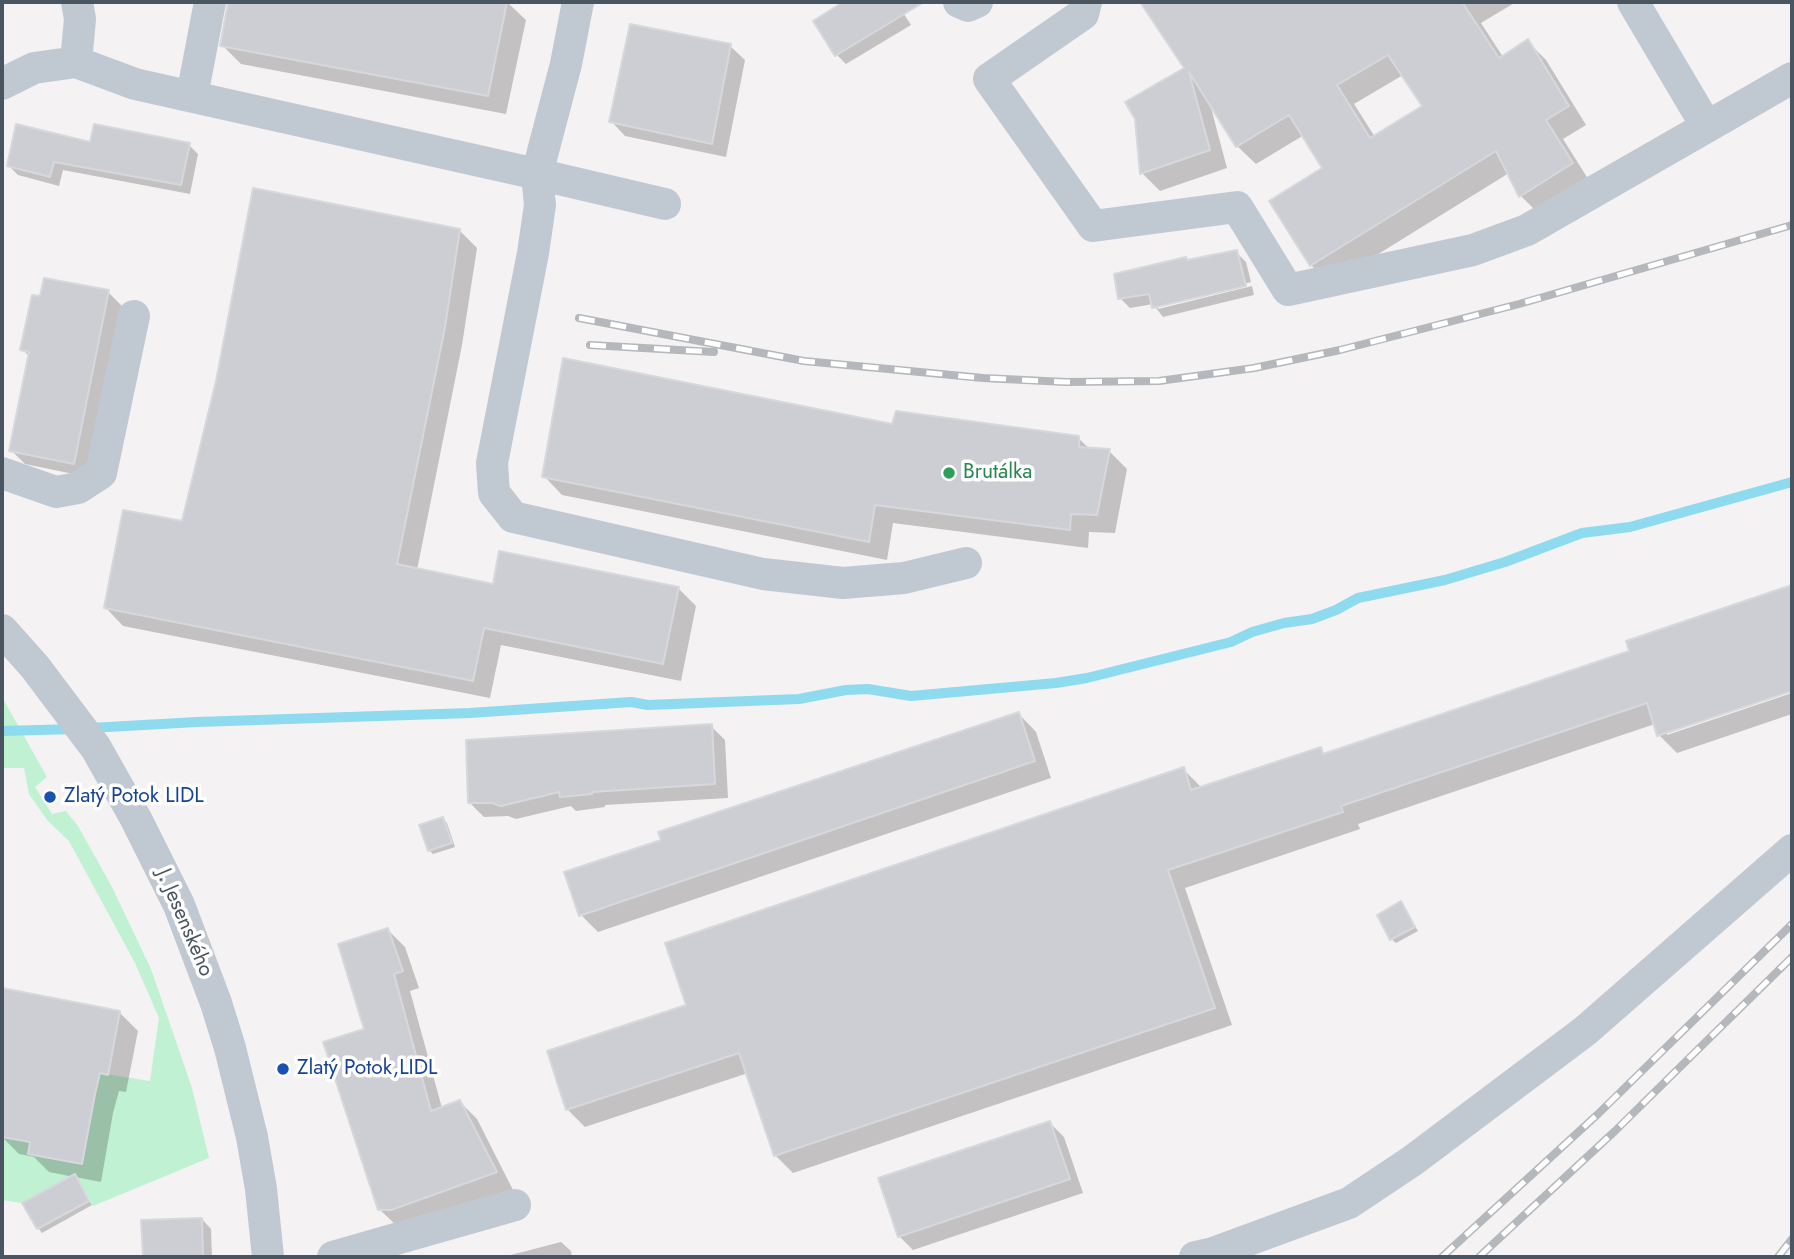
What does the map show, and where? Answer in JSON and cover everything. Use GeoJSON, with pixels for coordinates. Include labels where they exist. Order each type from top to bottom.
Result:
{"type":"FeatureCollection","features":[{"type":"Feature","properties":{"kind":"street"},"geometry":{"type":"LineString","coordinates":[[76,62],[80,19],[77,2]]}},
{"type":"Feature","properties":{"kind":"street"},"geometry":{"type":"LineString","coordinates":[[192,96],[210,2]]}},
{"type":"Feature","properties":{"kind":"street"},"geometry":{"type":"LineString","coordinates":[[578,2],[566,64],[537,174],[540,205],[492,463],[494,493],[513,517],[763,574],[843,583],[904,578],[966,563]]}},
{"type":"Feature","properties":{"kind":"street"},"geometry":{"type":"LineString","coordinates":[[959,2],[968,6],[976,2]]}},
{"type":"Feature","properties":{"kind":"street"},"geometry":{"type":"LineString","coordinates":[[1086,2],[1083,14],[989,79],[997,91],[1093,226],[1237,206],[1288,290],[1473,250],[1527,230],[1792,78]]}},
{"type":"Feature","properties":{"kind":"street"},"geometry":{"type":"LineString","coordinates":[[1633,2],[1707,127]]}},
{"type":"Feature","properties":{"kind":"street"},"geometry":{"type":"LineString","coordinates":[[2,84],[33,68],[76,62],[135,84],[665,204]]}},
{"type":"Feature","properties":{"kind":"street"},"geometry":{"type":"LineString","coordinates":[[2,473],[56,492],[78,488],[101,473],[134,316]]}},
{"type":"Feature","properties":{"kind":"street","name":"J. Jesenského"},"geometry":{"type":"LineString","coordinates":[[2,630],[57,695],[96,748],[136,819],[179,905],[216,1003],[252,1137],[268,1257]]}},
{"type":"Feature","properties":{"kind":"street"},"geometry":{"type":"LineString","coordinates":[[1195,1257],[1213,1253],[1349,1203],[1412,1161],[1585,1031],[1792,850]]}},
{"type":"Feature","properties":{"kind":"street"},"geometry":{"type":"LineString","coordinates":[[333,1257],[515,1205]]}},
{"type":"Feature","properties":{"kind":"green space"},"geometry":{"type":"Polygon","coordinates":[[[2,697],[47,777],[35,787],[52,814],[66,811],[78,826],[112,887],[151,969],[192,1088],[209,1158],[93,1206],[75,1175],[22,1203],[2,1200],[2,1137],[30,1142],[28,1154],[82,1164],[100,1073],[150,1081],[159,1018],[135,963],[69,841],[47,820],[29,794],[24,768],[2,768],[2,697]]]}},
{"type":"Feature","properties":{"kind":"building"},"geometry":{"type":"Polygon","coordinates":[[[228,2],[507,2],[488,96],[220,46],[228,2]]]}},
{"type":"Feature","properties":{"kind":"building"},"geometry":{"type":"Polygon","coordinates":[[[843,2],[924,2],[835,56],[813,21],[843,2]]]}},
{"type":"Feature","properties":{"kind":"building"},"geometry":{"type":"Polygon","coordinates":[[[1140,2],[1462,2],[1499,58],[1528,39],[1569,106],[1546,120],[1573,163],[1519,197],[1496,151],[1310,266],[1269,201],[1322,168],[1289,115],[1236,147],[1189,72],[1210,150],[1140,174],[1135,119],[1125,102],[1184,68],[1140,2]],[[1388,55],[1337,85],[1370,138],[1422,106],[1388,55]]]}},
{"type":"Feature","properties":{"kind":"building"},"geometry":{"type":"Polygon","coordinates":[[[630,24],[731,44],[712,144],[609,122],[630,24]]]}},
{"type":"Feature","properties":{"kind":"building"},"geometry":{"type":"Polygon","coordinates":[[[16,124],[90,142],[94,124],[190,143],[181,185],[54,162],[50,177],[7,166],[16,124]]]}},
{"type":"Feature","properties":{"kind":"building"},"geometry":{"type":"Polygon","coordinates":[[[253,188],[460,229],[445,327],[397,564],[493,584],[499,551],[679,587],[663,664],[484,628],[473,681],[104,608],[123,510],[182,521],[216,381],[253,188]]]}},
{"type":"Feature","properties":{"kind":"building"},"geometry":{"type":"Polygon","coordinates":[[[1237,250],[1246,286],[1152,308],[1149,294],[1118,299],[1114,274],[1186,257],[1187,260],[1237,250]]]}},
{"type":"Feature","properties":{"kind":"building"},"geometry":{"type":"Polygon","coordinates":[[[44,278],[109,290],[74,464],[9,451],[29,352],[20,350],[32,295],[40,296],[44,278]]]}},
{"type":"Feature","properties":{"kind":"building"},"geometry":{"type":"Polygon","coordinates":[[[563,358],[892,424],[896,411],[1079,436],[1079,447],[1110,449],[1097,515],[1071,514],[1070,530],[875,505],[869,542],[542,477],[563,358]]]}},
{"type":"Feature","properties":{"kind":"building"},"geometry":{"type":"Polygon","coordinates":[[[1792,585],[1792,691],[1657,736],[1647,703],[1341,806],[1343,812],[1168,870],[1215,1008],[774,1156],[739,1053],[566,1110],[547,1051],[686,1005],[665,943],[1184,767],[1191,790],[1321,747],[1323,754],[1629,651],[1626,641],[1792,585]]]}},
{"type":"Feature","properties":{"kind":"building"},"geometry":{"type":"Polygon","coordinates":[[[1019,712],[1035,761],[579,916],[564,872],[661,840],[658,832],[1019,712]]]}},
{"type":"Feature","properties":{"kind":"building"},"geometry":{"type":"Polygon","coordinates":[[[712,724],[715,784],[592,792],[560,797],[559,792],[501,806],[492,803],[468,803],[466,740],[712,724]]]}},
{"type":"Feature","properties":{"kind":"building"},"geometry":{"type":"Polygon","coordinates":[[[443,817],[452,843],[428,851],[419,825],[443,817]]]}},
{"type":"Feature","properties":{"kind":"building"},"geometry":{"type":"Polygon","coordinates":[[[1401,901],[1415,927],[1390,940],[1377,915],[1401,901]]]}},
{"type":"Feature","properties":{"kind":"building"},"geometry":{"type":"Polygon","coordinates":[[[388,928],[403,971],[394,974],[431,1111],[460,1100],[497,1172],[391,1210],[378,1210],[323,1042],[364,1029],[338,944],[388,928]]]}},
{"type":"Feature","properties":{"kind":"building"},"geometry":{"type":"Polygon","coordinates":[[[2,988],[120,1011],[108,1075],[100,1073],[82,1164],[28,1154],[30,1142],[2,1137],[2,988]]]}},
{"type":"Feature","properties":{"kind":"building"},"geometry":{"type":"Polygon","coordinates":[[[1050,1121],[1070,1179],[898,1237],[878,1178],[1050,1121]]]}},
{"type":"Feature","properties":{"kind":"building"},"geometry":{"type":"Polygon","coordinates":[[[75,1174],[89,1201],[37,1229],[22,1203],[75,1174]]]}},
{"type":"Feature","properties":{"kind":"building"},"geometry":{"type":"Polygon","coordinates":[[[202,1218],[203,1257],[143,1257],[141,1220],[202,1218]]]}},
{"type":"Feature","properties":{"kind":"waterway"},"geometry":{"type":"LineString","coordinates":[[90,728],[470,713],[631,702],[648,705],[799,699],[846,690],[868,689],[911,696],[1056,683],[1087,678],[1231,642],[1252,632],[1312,619],[1358,598],[1445,580],[1505,562],[1582,533],[1630,527],[1792,482]]}},
{"type":"Feature","properties":{"kind":"waterway"},"geometry":{"type":"LineString","coordinates":[[2,731],[75,729]]}},
{"type":"Feature","properties":{"kind":"railway"},"geometry":{"type":"LineString","coordinates":[[579,318],[804,361],[983,378],[1066,382],[1159,381],[1254,368],[1340,350],[1519,304],[1792,225]]}},
{"type":"Feature","properties":{"kind":"railway"},"geometry":{"type":"LineString","coordinates":[[590,345],[714,352]]}},
{"type":"Feature","properties":{"kind":"railway"},"geometry":{"type":"LineString","coordinates":[[1442,1257],[1598,1114],[1792,924]]}},
{"type":"Feature","properties":{"kind":"railway"},"geometry":{"type":"LineString","coordinates":[[1479,1257],[1615,1131],[1792,957]]}},
{"type":"Feature","properties":{"kind":"railway"},"geometry":{"type":"LineString","coordinates":[[1778,1257],[1792,1239]]}},
{"type":"Feature","properties":{"kind":"place","name":"Brutálka"},"geometry":{"type":"Point","coordinates":[949,473]}},
{"type":"Feature","properties":{"kind":"place","name":"Zlatý Potok LIDL"},"geometry":{"type":"Point","coordinates":[50,797]}},
{"type":"Feature","properties":{"kind":"place","name":"Zlatý Potok,LIDL"},"geometry":{"type":"Point","coordinates":[283,1069]}}]}
